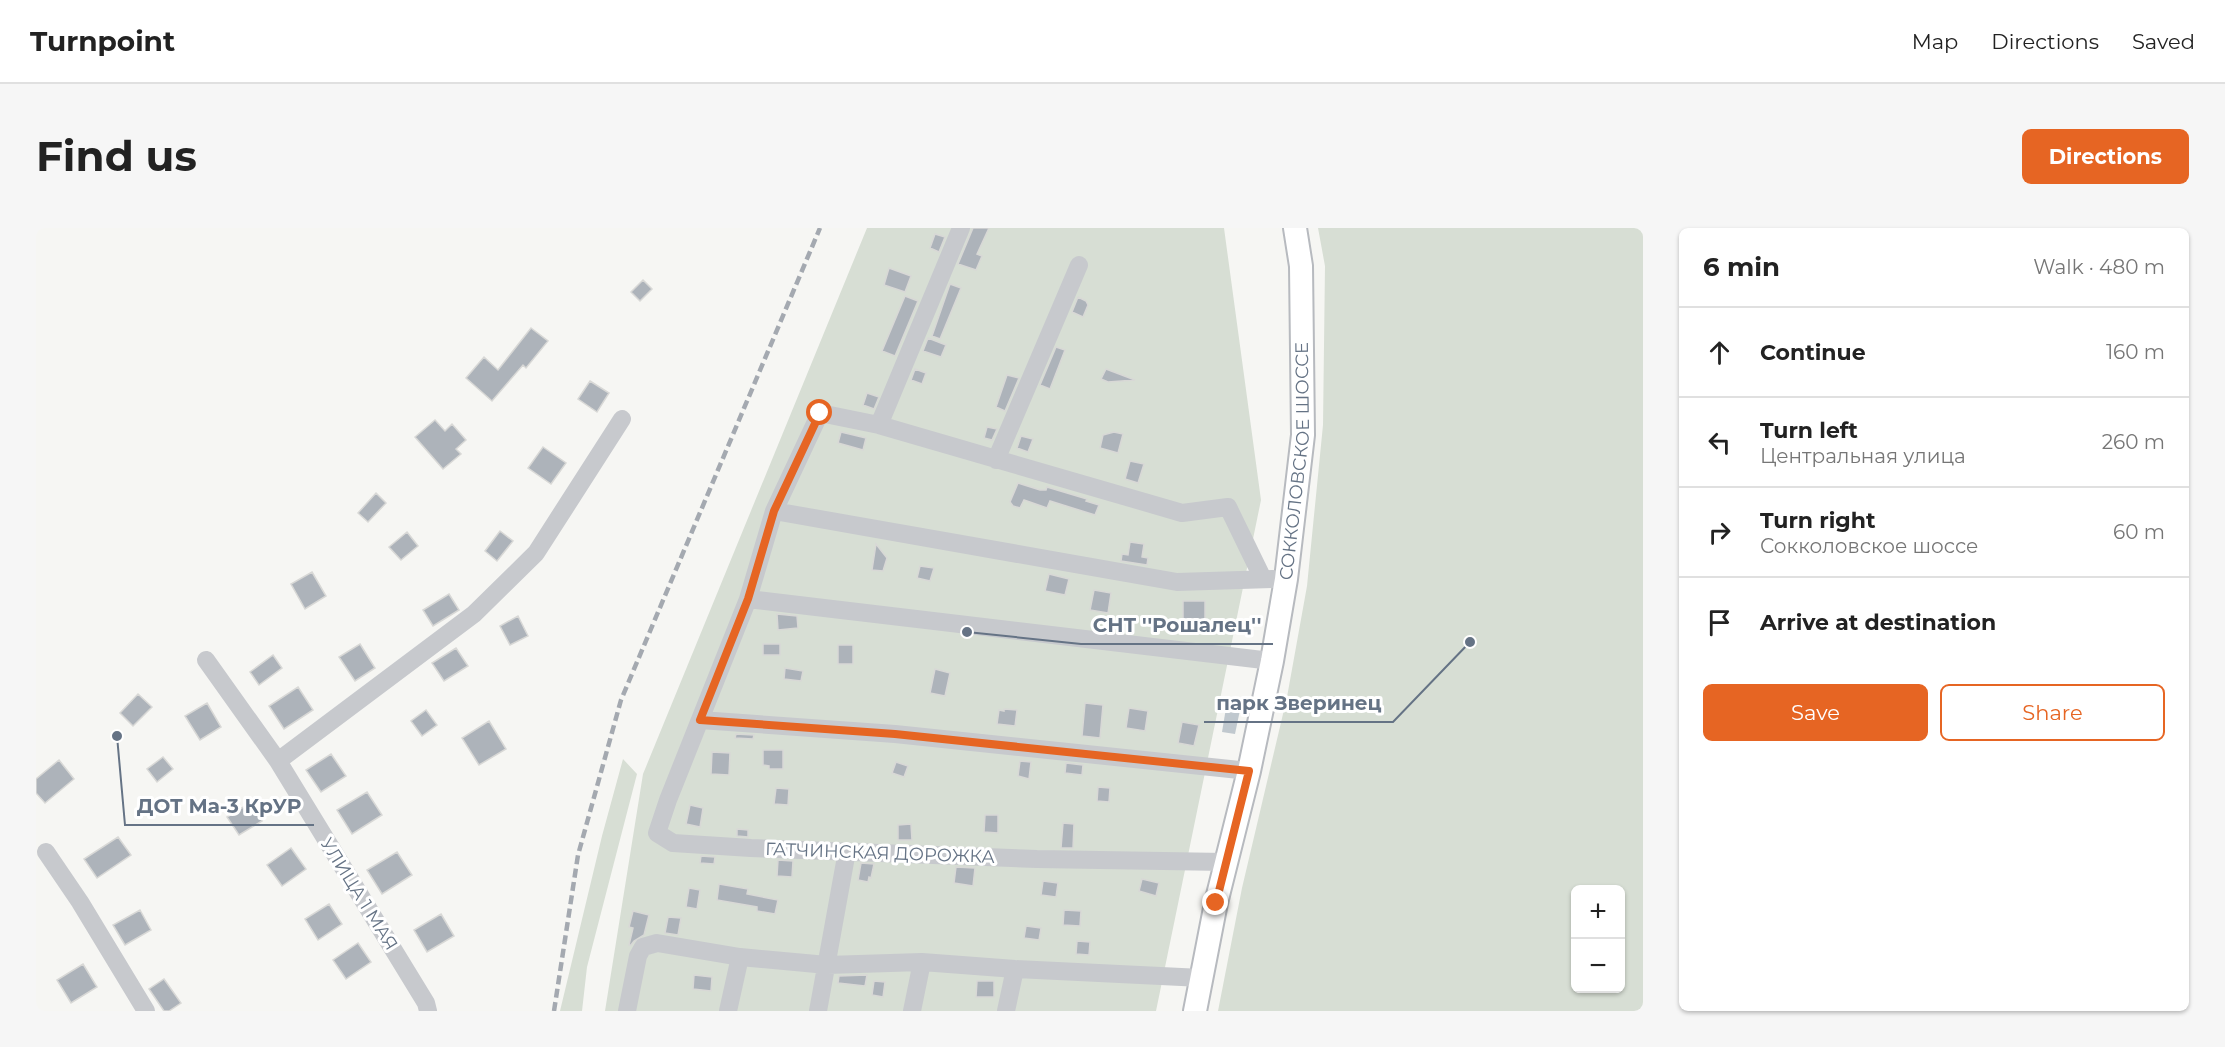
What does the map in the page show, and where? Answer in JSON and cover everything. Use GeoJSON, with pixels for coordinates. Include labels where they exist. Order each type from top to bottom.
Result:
{"type":"FeatureCollection","features":[{"type":"Feature","properties":{"kind":"main road","name":"СОККОЛОВСКОЕ ШОССЕ"},"geometry":{"type":"LineString","coordinates":[[1195,1011],[1226,862],[1249,771],[1286,579],[1303,435],[1301,266],[1294,228]]}},
{"type":"Feature","properties":{"kind":"street"},"geometry":{"type":"LineString","coordinates":[[879,425],[960,228]]}},
{"type":"Feature","properties":{"kind":"street"},"geometry":{"type":"LineString","coordinates":[[996,460],[1079,265]]}},
{"type":"Feature","properties":{"kind":"street"},"geometry":{"type":"LineString","coordinates":[[1249,771],[895,734],[700,720],[748,599],[774,511],[820,413],[879,425],[1182,513],[1228,507],[1263,579]]}},
{"type":"Feature","properties":{"kind":"street"},"geometry":{"type":"LineString","coordinates":[[278,761],[474,614],[536,553],[622,419]]}},
{"type":"Feature","properties":{"kind":"street"},"geometry":{"type":"LineString","coordinates":[[774,511],[1177,582],[1286,579]]}},
{"type":"Feature","properties":{"kind":"street"},"geometry":{"type":"LineString","coordinates":[[748,599],[1272,661]]}},
{"type":"Feature","properties":{"kind":"street","name":"УЛИЦА 1 МАЯ"},"geometry":{"type":"LineString","coordinates":[[206,660],[278,761],[426,1003],[428,1011]]}},
{"type":"Feature","properties":{"kind":"street","name":"ГАТЧИНСКАЯ ДОРОЖКА"},"geometry":{"type":"LineString","coordinates":[[700,720],[657,833],[673,843],[1037,859],[1226,862]]}},
{"type":"Feature","properties":{"kind":"street"},"geometry":{"type":"LineString","coordinates":[[818,1011],[848,851]]}},
{"type":"Feature","properties":{"kind":"street"},"geometry":{"type":"LineString","coordinates":[[46,852],[80,902],[146,1011]]}},
{"type":"Feature","properties":{"kind":"street"},"geometry":{"type":"LineString","coordinates":[[627,1011],[638,956],[643,947],[657,943],[740,957],[827,965],[922,962],[1202,978]]}},
{"type":"Feature","properties":{"kind":"street"},"geometry":{"type":"LineString","coordinates":[[728,1011],[740,957]]}},
{"type":"Feature","properties":{"kind":"street"},"geometry":{"type":"LineString","coordinates":[[912,1011],[922,962]]}},
{"type":"Feature","properties":{"kind":"street"},"geometry":{"type":"LineString","coordinates":[[1006,1011],[1015,969]]}},
{"type":"Feature","properties":{"kind":"shaded area"},"geometry":{"type":"Polygon","coordinates":[[[867,228],[1224,228],[1261,500],[1156,1011],[605,1011],[643,774],[867,228]]]}},
{"type":"Feature","properties":{"kind":"shaded area"},"geometry":{"type":"Polygon","coordinates":[[[1318,228],[1643,228],[1643,1011],[1218,1011],[1242,888],[1287,697],[1307,586],[1323,425],[1325,266],[1318,228]]]}},
{"type":"Feature","properties":{"kind":"shaded area"},"geometry":{"type":"Polygon","coordinates":[[[1226,708],[1240,710],[1235,734],[1222,732],[1226,708]]]}},
{"type":"Feature","properties":{"kind":"shaded area"},"geometry":{"type":"Polygon","coordinates":[[[623,759],[637,774],[587,967],[582,1011],[560,1011],[602,836],[623,759]]]}},
{"type":"Feature","properties":{"kind":"building"},"geometry":{"type":"Polygon","coordinates":[[[973,228],[989,228],[977,254],[982,256],[976,270],[958,264],[973,228]]]}},
{"type":"Feature","properties":{"kind":"building"},"geometry":{"type":"Polygon","coordinates":[[[935,234],[945,237],[939,252],[930,248],[935,234]]]}},
{"type":"Feature","properties":{"kind":"building"},"geometry":{"type":"Polygon","coordinates":[[[889,268],[911,276],[905,292],[884,285],[889,268]]]}},
{"type":"Feature","properties":{"kind":"building"},"geometry":{"type":"Polygon","coordinates":[[[643,280],[652,289],[640,301],[631,292],[643,280]]]}},
{"type":"Feature","properties":{"kind":"building"},"geometry":{"type":"Polygon","coordinates":[[[950,284],[961,288],[940,339],[932,336],[950,284]]]}},
{"type":"Feature","properties":{"kind":"building"},"geometry":{"type":"Polygon","coordinates":[[[905,296],[918,301],[895,356],[882,351],[905,296]]]}},
{"type":"Feature","properties":{"kind":"building"},"geometry":{"type":"Polygon","coordinates":[[[1078,297],[1086,301],[1088,305],[1083,317],[1072,312],[1078,297]]]}},
{"type":"Feature","properties":{"kind":"building"},"geometry":{"type":"Polygon","coordinates":[[[531,328],[548,341],[526,368],[523,365],[492,401],[466,378],[484,357],[498,370],[531,328]]]}},
{"type":"Feature","properties":{"kind":"building"},"geometry":{"type":"Polygon","coordinates":[[[928,338],[946,345],[941,357],[923,351],[928,338]]]}},
{"type":"Feature","properties":{"kind":"building"},"geometry":{"type":"Polygon","coordinates":[[[1056,347],[1065,350],[1050,389],[1040,385],[1056,347]]]}},
{"type":"Feature","properties":{"kind":"building"},"geometry":{"type":"Polygon","coordinates":[[[915,369],[926,373],[922,384],[911,380],[915,369]]]}},
{"type":"Feature","properties":{"kind":"building"},"geometry":{"type":"Polygon","coordinates":[[[1106,369],[1135,380],[1108,382],[1101,379],[1106,369]]]}},
{"type":"Feature","properties":{"kind":"building"},"geometry":{"type":"Polygon","coordinates":[[[1007,375],[1019,378],[1005,411],[996,407],[1007,375]]]}},
{"type":"Feature","properties":{"kind":"building"},"geometry":{"type":"Polygon","coordinates":[[[590,381],[609,393],[597,412],[578,399],[590,381]]]}},
{"type":"Feature","properties":{"kind":"building"},"geometry":{"type":"Polygon","coordinates":[[[867,393],[879,397],[874,409],[863,405],[867,393]]]}},
{"type":"Feature","properties":{"kind":"building"},"geometry":{"type":"Polygon","coordinates":[[[435,420],[445,431],[452,424],[466,440],[456,449],[461,454],[443,469],[415,437],[435,420]]]}},
{"type":"Feature","properties":{"kind":"building"},"geometry":{"type":"Polygon","coordinates":[[[987,427],[997,429],[992,440],[984,438],[987,427]]]}},
{"type":"Feature","properties":{"kind":"building"},"geometry":{"type":"Polygon","coordinates":[[[841,432],[866,438],[863,450],[838,443],[841,432]]]}},
{"type":"Feature","properties":{"kind":"building"},"geometry":{"type":"Polygon","coordinates":[[[1114,432],[1123,434],[1118,453],[1100,448],[1103,435],[1114,432]]]}},
{"type":"Feature","properties":{"kind":"building"},"geometry":{"type":"Polygon","coordinates":[[[1021,436],[1033,439],[1028,452],[1017,448],[1021,436]]]}},
{"type":"Feature","properties":{"kind":"building"},"geometry":{"type":"Polygon","coordinates":[[[543,447],[566,463],[551,484],[528,468],[543,447]]]}},
{"type":"Feature","properties":{"kind":"building"},"geometry":{"type":"Polygon","coordinates":[[[1130,461],[1144,464],[1138,483],[1125,479],[1130,461]]]}},
{"type":"Feature","properties":{"kind":"building"},"geometry":{"type":"Polygon","coordinates":[[[1018,483],[1040,490],[1046,490],[1047,487],[1099,505],[1095,515],[1050,501],[1047,508],[1024,500],[1020,508],[1013,506],[1010,502],[1018,483]]]}},
{"type":"Feature","properties":{"kind":"building"},"geometry":{"type":"Polygon","coordinates":[[[376,493],[386,503],[368,522],[358,513],[376,493]]]}},
{"type":"Feature","properties":{"kind":"building"},"geometry":{"type":"Polygon","coordinates":[[[500,531],[513,541],[497,561],[485,551],[500,531]]]}},
{"type":"Feature","properties":{"kind":"building"},"geometry":{"type":"Polygon","coordinates":[[[407,532],[418,546],[401,560],[389,547],[407,532]]]}},
{"type":"Feature","properties":{"kind":"building"},"geometry":{"type":"Polygon","coordinates":[[[1130,542],[1144,544],[1142,557],[1148,558],[1147,565],[1121,561],[1122,554],[1128,555],[1130,542]]]}},
{"type":"Feature","properties":{"kind":"building"},"geometry":{"type":"Polygon","coordinates":[[[876,544],[887,558],[883,571],[872,570],[876,544]]]}},
{"type":"Feature","properties":{"kind":"building"},"geometry":{"type":"Polygon","coordinates":[[[920,566],[934,568],[930,581],[917,578],[920,566]]]}},
{"type":"Feature","properties":{"kind":"building"},"geometry":{"type":"Polygon","coordinates":[[[312,572],[326,596],[305,609],[291,584],[312,572]]]}},
{"type":"Feature","properties":{"kind":"building"},"geometry":{"type":"Polygon","coordinates":[[[1049,574],[1069,579],[1065,595],[1045,591],[1049,574]]]}},
{"type":"Feature","properties":{"kind":"building"},"geometry":{"type":"Polygon","coordinates":[[[1094,590],[1111,593],[1108,613],[1090,610],[1094,590]]]}},
{"type":"Feature","properties":{"kind":"building"},"geometry":{"type":"Polygon","coordinates":[[[449,594],[459,610],[433,626],[423,610],[449,594]]]}},
{"type":"Feature","properties":{"kind":"building"},"geometry":{"type":"Polygon","coordinates":[[[1183,601],[1205,601],[1205,620],[1183,620],[1183,601]]]}},
{"type":"Feature","properties":{"kind":"building"},"geometry":{"type":"Polygon","coordinates":[[[777,614],[797,616],[798,628],[778,630],[777,614]]]}},
{"type":"Feature","properties":{"kind":"building"},"geometry":{"type":"Polygon","coordinates":[[[518,616],[528,636],[510,645],[500,626],[518,616]]]}},
{"type":"Feature","properties":{"kind":"building"},"geometry":{"type":"Polygon","coordinates":[[[360,644],[375,668],[355,681],[339,657],[360,644]]]}},
{"type":"Feature","properties":{"kind":"building"},"geometry":{"type":"Polygon","coordinates":[[[763,644],[780,644],[780,655],[763,655],[763,644]]]}},
{"type":"Feature","properties":{"kind":"building"},"geometry":{"type":"Polygon","coordinates":[[[838,645],[853,645],[853,664],[838,664],[838,645]]]}},
{"type":"Feature","properties":{"kind":"building"},"geometry":{"type":"Polygon","coordinates":[[[456,648],[468,666],[444,681],[432,663],[456,648]]]}},
{"type":"Feature","properties":{"kind":"building"},"geometry":{"type":"Polygon","coordinates":[[[273,655],[282,668],[259,685],[250,672],[273,655]]]}},
{"type":"Feature","properties":{"kind":"building"},"geometry":{"type":"Polygon","coordinates":[[[785,668],[803,671],[801,681],[784,679],[785,668]]]}},
{"type":"Feature","properties":{"kind":"building"},"geometry":{"type":"Polygon","coordinates":[[[935,669],[950,673],[945,696],[930,693],[935,669]]]}},
{"type":"Feature","properties":{"kind":"building"},"geometry":{"type":"Polygon","coordinates":[[[298,687],[313,710],[284,729],[269,706],[298,687]]]}},
{"type":"Feature","properties":{"kind":"building"},"geometry":{"type":"Polygon","coordinates":[[[138,694],[152,707],[133,726],[120,713],[138,694]]]}},
{"type":"Feature","properties":{"kind":"building"},"geometry":{"type":"Polygon","coordinates":[[[207,703],[221,727],[200,740],[185,716],[207,703]]]}},
{"type":"Feature","properties":{"kind":"building"},"geometry":{"type":"Polygon","coordinates":[[[1085,703],[1103,705],[1100,738],[1082,736],[1085,703]]]}},
{"type":"Feature","properties":{"kind":"building"},"geometry":{"type":"Polygon","coordinates":[[[1129,708],[1148,711],[1145,731],[1126,728],[1129,708]]]}},
{"type":"Feature","properties":{"kind":"building"},"geometry":{"type":"Polygon","coordinates":[[[1004,709],[1017,710],[1015,726],[997,724],[999,710],[1004,711],[1004,709]]]}},
{"type":"Feature","properties":{"kind":"building"},"geometry":{"type":"Polygon","coordinates":[[[426,710],[437,725],[422,736],[411,721],[426,710]]]}},
{"type":"Feature","properties":{"kind":"building"},"geometry":{"type":"Polygon","coordinates":[[[489,721],[506,749],[479,765],[462,738],[489,721]]]}},
{"type":"Feature","properties":{"kind":"building"},"geometry":{"type":"Polygon","coordinates":[[[1182,722],[1199,725],[1194,746],[1178,743],[1182,722]]]}},
{"type":"Feature","properties":{"kind":"building"},"geometry":{"type":"Polygon","coordinates":[[[736,734],[754,735],[753,739],[735,738],[736,734]]]}},
{"type":"Feature","properties":{"kind":"building"},"geometry":{"type":"Polygon","coordinates":[[[763,750],[783,750],[783,769],[769,769],[769,766],[763,765],[763,750]]]}},
{"type":"Feature","properties":{"kind":"building"},"geometry":{"type":"Polygon","coordinates":[[[712,752],[730,753],[729,775],[711,774],[712,752]]]}},
{"type":"Feature","properties":{"kind":"building"},"geometry":{"type":"Polygon","coordinates":[[[331,754],[346,776],[321,792],[306,770],[331,754]]]}},
{"type":"Feature","properties":{"kind":"building"},"geometry":{"type":"Polygon","coordinates":[[[163,757],[173,769],[157,782],[147,769],[163,757]]]}},
{"type":"Feature","properties":{"kind":"building"},"geometry":{"type":"Polygon","coordinates":[[[59,760],[74,779],[45,803],[36,793],[36,779],[59,760]]]}},
{"type":"Feature","properties":{"kind":"building"},"geometry":{"type":"Polygon","coordinates":[[[1020,761],[1031,762],[1029,779],[1018,776],[1020,761]]]}},
{"type":"Feature","properties":{"kind":"building"},"geometry":{"type":"Polygon","coordinates":[[[896,762],[908,766],[904,777],[892,773],[896,762]]]}},
{"type":"Feature","properties":{"kind":"building"},"geometry":{"type":"Polygon","coordinates":[[[1066,763],[1083,765],[1082,775],[1065,773],[1066,763]]]}},
{"type":"Feature","properties":{"kind":"building"},"geometry":{"type":"Polygon","coordinates":[[[1098,787],[1110,788],[1109,802],[1097,801],[1098,787]]]}},
{"type":"Feature","properties":{"kind":"building"},"geometry":{"type":"Polygon","coordinates":[[[776,788],[789,789],[788,805],[774,804],[776,788]]]}},
{"type":"Feature","properties":{"kind":"building"},"geometry":{"type":"Polygon","coordinates":[[[367,792],[382,815],[352,834],[337,810],[367,792]]]}},
{"type":"Feature","properties":{"kind":"building"},"geometry":{"type":"Polygon","coordinates":[[[250,803],[262,821],[239,835],[227,817],[250,803]]]}},
{"type":"Feature","properties":{"kind":"building"},"geometry":{"type":"Polygon","coordinates":[[[690,805],[703,808],[700,827],[686,824],[690,805]]]}},
{"type":"Feature","properties":{"kind":"building"},"geometry":{"type":"Polygon","coordinates":[[[985,815],[998,815],[998,833],[984,832],[985,815]]]}},
{"type":"Feature","properties":{"kind":"building"},"geometry":{"type":"Polygon","coordinates":[[[1063,823],[1074,824],[1073,848],[1061,848],[1063,823]]]}},
{"type":"Feature","properties":{"kind":"building"},"geometry":{"type":"Polygon","coordinates":[[[911,824],[912,840],[898,840],[898,825],[911,824]]]}},
{"type":"Feature","properties":{"kind":"building"},"geometry":{"type":"Polygon","coordinates":[[[737,829],[748,830],[748,837],[737,836],[737,829]]]}},
{"type":"Feature","properties":{"kind":"building"},"geometry":{"type":"Polygon","coordinates":[[[118,837],[131,855],[97,878],[84,859],[118,837]]]}},
{"type":"Feature","properties":{"kind":"building"},"geometry":{"type":"Polygon","coordinates":[[[291,848],[306,869],[282,886],[267,865],[291,848]]]}},
{"type":"Feature","properties":{"kind":"building"},"geometry":{"type":"Polygon","coordinates":[[[397,852],[412,875],[382,894],[367,870],[397,852]]]}},
{"type":"Feature","properties":{"kind":"building"},"geometry":{"type":"Polygon","coordinates":[[[701,856],[715,857],[714,864],[700,863],[701,856]]]}},
{"type":"Feature","properties":{"kind":"building"},"geometry":{"type":"Polygon","coordinates":[[[778,860],[793,861],[792,877],[777,876],[778,860]]]}},
{"type":"Feature","properties":{"kind":"building"},"geometry":{"type":"Polygon","coordinates":[[[861,863],[874,864],[868,882],[858,880],[861,863]]]}},
{"type":"Feature","properties":{"kind":"building"},"geometry":{"type":"Polygon","coordinates":[[[956,867],[975,868],[973,886],[954,883],[956,867]]]}},
{"type":"Feature","properties":{"kind":"building"},"geometry":{"type":"Polygon","coordinates":[[[1142,879],[1159,883],[1156,896],[1139,891],[1142,879]]]}},
{"type":"Feature","properties":{"kind":"building"},"geometry":{"type":"Polygon","coordinates":[[[1043,881],[1058,883],[1056,897],[1041,895],[1043,881]]]}},
{"type":"Feature","properties":{"kind":"building"},"geometry":{"type":"Polygon","coordinates":[[[719,884],[748,889],[747,894],[778,900],[775,914],[757,911],[757,907],[717,900],[719,884]]]}},
{"type":"Feature","properties":{"kind":"building"},"geometry":{"type":"Polygon","coordinates":[[[689,888],[700,890],[697,909],[686,907],[689,888]]]}},
{"type":"Feature","properties":{"kind":"building"},"geometry":{"type":"Polygon","coordinates":[[[329,904],[342,924],[318,940],[305,919],[329,904]]]}},
{"type":"Feature","properties":{"kind":"building"},"geometry":{"type":"Polygon","coordinates":[[[140,910],[151,930],[125,945],[113,925],[140,910]]]}},
{"type":"Feature","properties":{"kind":"building"},"geometry":{"type":"Polygon","coordinates":[[[1064,910],[1081,911],[1080,926],[1063,925],[1064,910]]]}},
{"type":"Feature","properties":{"kind":"building"},"geometry":{"type":"Polygon","coordinates":[[[633,911],[649,915],[644,935],[629,945],[633,928],[629,927],[633,911]]]}},
{"type":"Feature","properties":{"kind":"building"},"geometry":{"type":"Polygon","coordinates":[[[441,914],[454,936],[427,952],[414,930],[441,914]]]}},
{"type":"Feature","properties":{"kind":"building"},"geometry":{"type":"Polygon","coordinates":[[[668,917],[681,918],[678,935],[665,933],[668,917]]]}},
{"type":"Feature","properties":{"kind":"building"},"geometry":{"type":"Polygon","coordinates":[[[1026,926],[1041,928],[1039,940],[1024,938],[1026,926]]]}},
{"type":"Feature","properties":{"kind":"building"},"geometry":{"type":"Polygon","coordinates":[[[1077,941],[1090,942],[1089,955],[1076,954],[1077,941]]]}},
{"type":"Feature","properties":{"kind":"building"},"geometry":{"type":"Polygon","coordinates":[[[358,943],[371,962],[346,979],[333,960],[358,943]]]}},
{"type":"Feature","properties":{"kind":"building"},"geometry":{"type":"Polygon","coordinates":[[[83,964],[97,987],[71,1003],[57,980],[83,964]]]}},
{"type":"Feature","properties":{"kind":"building"},"geometry":{"type":"Polygon","coordinates":[[[694,975],[712,977],[711,991],[693,989],[694,975]]]}},
{"type":"Feature","properties":{"kind":"building"},"geometry":{"type":"Polygon","coordinates":[[[867,975],[865,986],[838,983],[839,976],[867,975]]]}},
{"type":"Feature","properties":{"kind":"building"},"geometry":{"type":"Polygon","coordinates":[[[164,979],[181,1003],[169,1011],[164,1011],[149,989],[164,979]]]}},
{"type":"Feature","properties":{"kind":"building"},"geometry":{"type":"Polygon","coordinates":[[[874,981],[885,982],[883,997],[872,995],[874,981]]]}},
{"type":"Feature","properties":{"kind":"building"},"geometry":{"type":"Polygon","coordinates":[[[977,981],[994,981],[994,997],[976,997],[977,981]]]}},
{"type":"Feature","properties":{"kind":"railway"},"geometry":{"type":"LineString","coordinates":[[554,1011],[578,855],[621,700],[820,228]]}},
{"type":"Feature","properties":{"kind":"place","name":"СНТ ''Рошалец''"},"geometry":{"type":"Point","coordinates":[967,632]}},
{"type":"Feature","properties":{"kind":"place","name":"парк Зверинец"},"geometry":{"type":"Point","coordinates":[1470,642]}},
{"type":"Feature","properties":{"kind":"place","name":"ДОТ Ма-3 КрУР"},"geometry":{"type":"Point","coordinates":[117,736]}},
{"type":"Feature","properties":{"kind":"route"},"geometry":{"type":"LineString","coordinates":[[820,413],[774,511],[748,599],[700,720],[895,734],[1249,771],[1216,903]]}}]}
